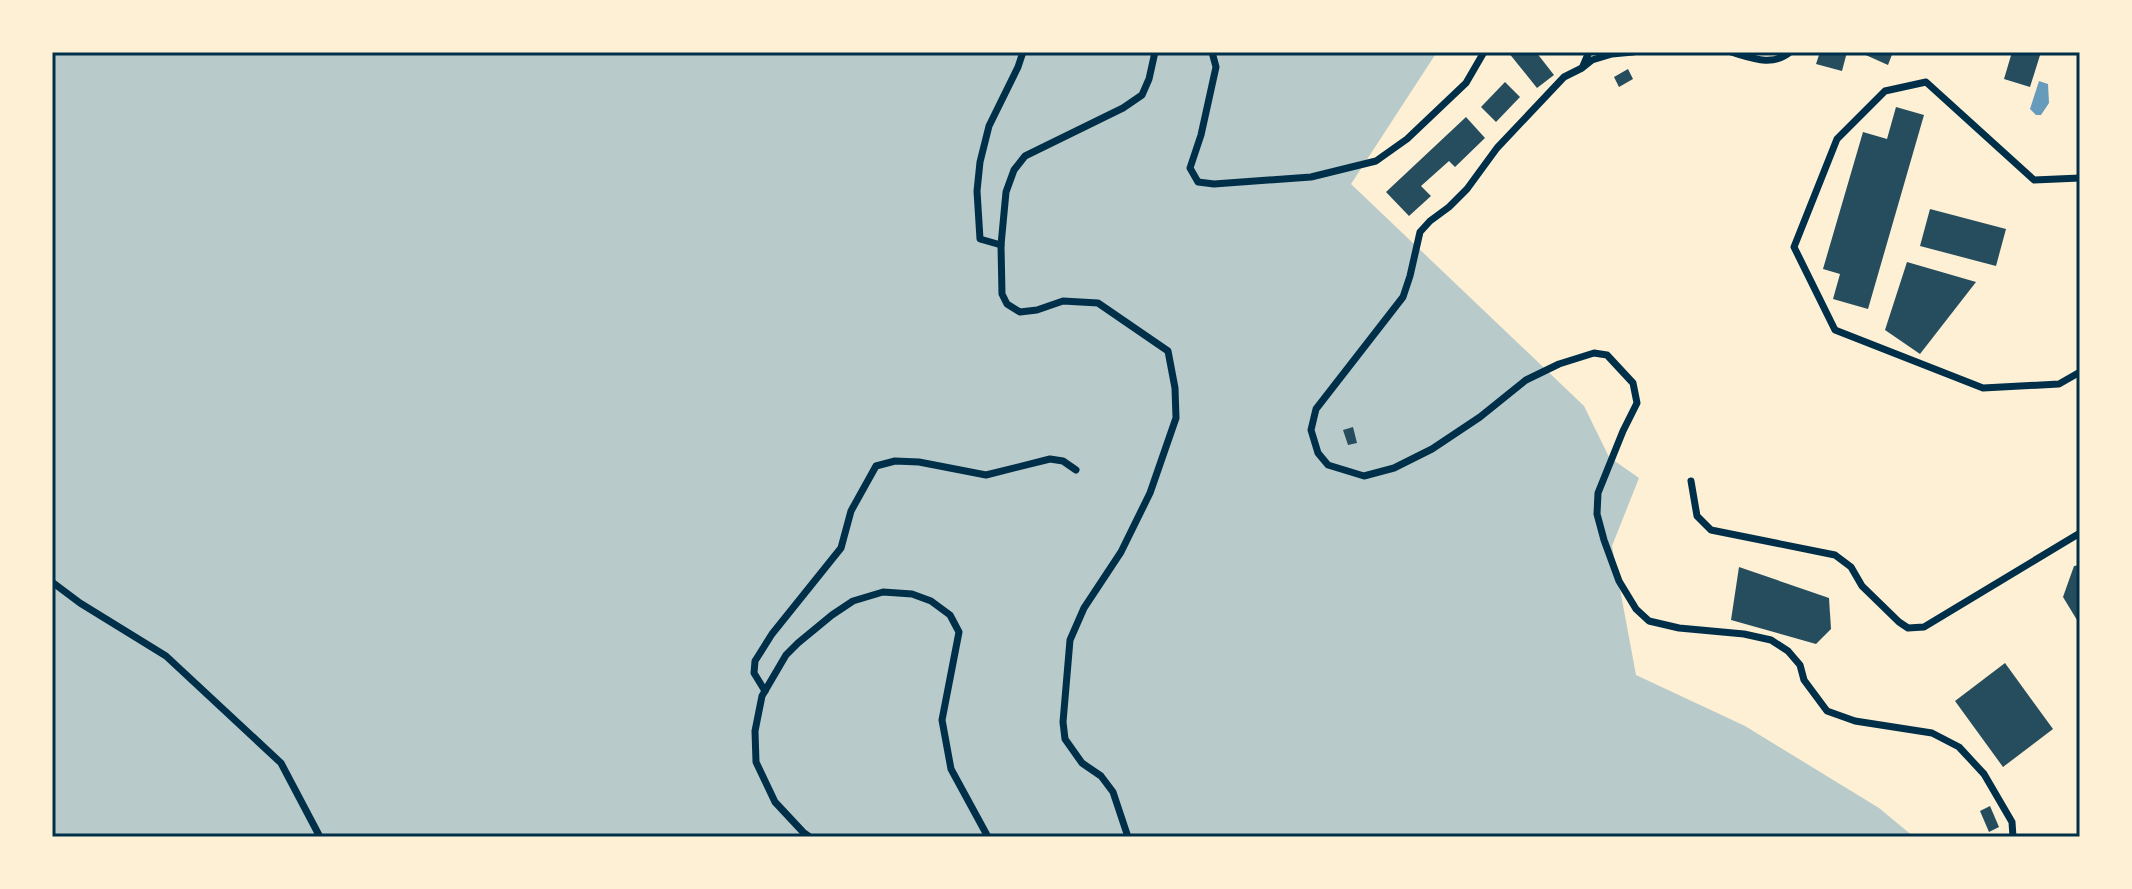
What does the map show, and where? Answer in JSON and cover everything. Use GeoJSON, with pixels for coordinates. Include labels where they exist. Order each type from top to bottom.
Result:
{"type":"FeatureCollection","features":[{"type":"Feature","properties":{"kind":"street"},"geometry":{"type":"LineString","coordinates":[[1001,245],[980,239],[977,191],[980,162],[989,126],[1023,52]]}},
{"type":"Feature","properties":{"kind":"street"},"geometry":{"type":"LineString","coordinates":[[1128,837],[1113,792],[1101,776],[1082,763],[1065,739],[1063,722],[1070,640],[1084,608],[1121,552],[1150,493],[1176,418],[1175,388],[1168,351],[1098,303],[1063,301],[1020,312],[1007,304],[1002,294],[1001,245],[1006,192],[1014,170],[1025,156],[1123,108],[1142,95],[1155,52]]}},
{"type":"Feature","properties":{"kind":"street"},"geometry":{"type":"LineString","coordinates":[[1212,52],[1216,67],[1201,135],[1190,168],[1198,182],[1214,184],[1311,177],[1376,161],[1407,139],[1466,83],[1484,52]]}},
{"type":"Feature","properties":{"kind":"street"},"geometry":{"type":"LineString","coordinates":[[1582,68],[1589,52]]}},
{"type":"Feature","properties":{"kind":"street"},"geometry":{"type":"LineString","coordinates":[[1633,52],[1592,60],[1564,77],[1497,148],[1467,189],[1420,232],[1403,297],[1316,409],[1311,430],[1318,453],[1328,465],[1364,476],[1394,468],[1432,449],[1480,417],[1526,380],[1559,364],[1594,353],[1607,355],[1633,383],[1637,403],[1598,493],[1597,514],[1619,581],[1636,609],[1649,621],[1679,628],[1744,634],[1771,640],[1788,651],[1800,665],[1804,680],[1827,711],[1855,721],[1932,733],[1959,747],[1984,774],[2012,822],[2013,837]]}},
{"type":"Feature","properties":{"kind":"street"},"geometry":{"type":"LineString","coordinates":[[1731,52],[1762,60],[1781,60],[1790,52]]}},
{"type":"Feature","properties":{"kind":"street"},"geometry":{"type":"LineString","coordinates":[[2080,178],[2034,180],[1926,82],[1885,91],[1837,139],[1794,247],[1835,330],[1983,388],[2059,384],[2080,372]]}},
{"type":"Feature","properties":{"kind":"street"},"geometry":{"type":"LineString","coordinates":[[765,691],[754,673],[755,661],[772,634],[841,548],[851,511],[876,466],[895,461],[919,462],[986,475],[1050,459],[1063,461],[1076,470]]}},
{"type":"Feature","properties":{"kind":"street"},"geometry":{"type":"LineString","coordinates":[[1691,481],[1697,516],[1711,530],[1835,555],[1851,567],[1862,586],[1908,628],[1924,627],[2080,533]]}},
{"type":"Feature","properties":{"kind":"street"},"geometry":{"type":"LineString","coordinates":[[52,582],[166,656],[281,763],[320,837]]}},
{"type":"Feature","properties":{"kind":"street"},"geometry":{"type":"LineString","coordinates":[[810,837],[775,802],[756,762],[755,731],[765,691],[786,655],[798,643],[853,601],[883,592],[912,594],[931,601],[950,615],[959,632],[942,720],[951,769],[988,837]]}},
{"type":"Feature","properties":{"kind":"shaded area"},"geometry":{"type":"Polygon","coordinates":[[[52,52],[1437,52],[1351,184],[1584,406],[1609,457],[1639,478],[1612,546],[1636,675],[1745,726],[1879,808],[1914,837],[52,837],[52,52]]]}},
{"type":"Feature","properties":{"kind":"water"},"geometry":{"type":"Polygon","coordinates":[[[2039,81],[2048,84],[2049,103],[2041,115],[2036,115],[2030,109],[2039,81]]]}},
{"type":"Feature","properties":{"kind":"building"},"geometry":{"type":"Polygon","coordinates":[[[1508,52],[1536,52],[1554,75],[1537,88],[1508,52]]]}},
{"type":"Feature","properties":{"kind":"building"},"geometry":{"type":"Polygon","coordinates":[[[1820,52],[1847,52],[1842,71],[1816,64],[1820,52]]]}},
{"type":"Feature","properties":{"kind":"building"},"geometry":{"type":"Polygon","coordinates":[[[1859,52],[1893,52],[1888,65],[1859,52]]]}},
{"type":"Feature","properties":{"kind":"building"},"geometry":{"type":"Polygon","coordinates":[[[2012,52],[2041,52],[2030,87],[2004,79],[2012,52]]]}},
{"type":"Feature","properties":{"kind":"building"},"geometry":{"type":"Polygon","coordinates":[[[1628,69],[1633,79],[1619,87],[1614,77],[1628,69]]]}},
{"type":"Feature","properties":{"kind":"building"},"geometry":{"type":"Polygon","coordinates":[[[1505,82],[1520,97],[1496,122],[1481,107],[1505,82]]]}},
{"type":"Feature","properties":{"kind":"building"},"geometry":{"type":"Polygon","coordinates":[[[1896,107],[1924,115],[1868,309],[1833,299],[1840,274],[1823,269],[1863,132],[1887,139],[1896,107]]]}},
{"type":"Feature","properties":{"kind":"building"},"geometry":{"type":"Polygon","coordinates":[[[1466,117],[1485,138],[1455,167],[1449,161],[1421,186],[1431,196],[1409,216],[1386,192],[1466,117]]]}},
{"type":"Feature","properties":{"kind":"building"},"geometry":{"type":"Polygon","coordinates":[[[1930,209],[2006,229],[1996,266],[1920,246],[1930,209]]]}},
{"type":"Feature","properties":{"kind":"building"},"geometry":{"type":"Polygon","coordinates":[[[1907,262],[1976,282],[1920,354],[1885,330],[1907,262]]]}},
{"type":"Feature","properties":{"kind":"building"},"geometry":{"type":"Polygon","coordinates":[[[1353,427],[1357,443],[1348,445],[1343,430],[1353,427]]]}},
{"type":"Feature","properties":{"kind":"building"},"geometry":{"type":"Polygon","coordinates":[[[2080,565],[2080,625],[2063,597],[2074,566],[2080,565]]]}},
{"type":"Feature","properties":{"kind":"building"},"geometry":{"type":"Polygon","coordinates":[[[1739,567],[1829,598],[1831,629],[1816,644],[1731,620],[1739,567]]]}},
{"type":"Feature","properties":{"kind":"building"},"geometry":{"type":"Polygon","coordinates":[[[2005,663],[2053,729],[2003,767],[1955,701],[2005,663]]]}},
{"type":"Feature","properties":{"kind":"building"},"geometry":{"type":"Polygon","coordinates":[[[1990,806],[1999,827],[1989,832],[1980,811],[1990,806]]]}}]}
